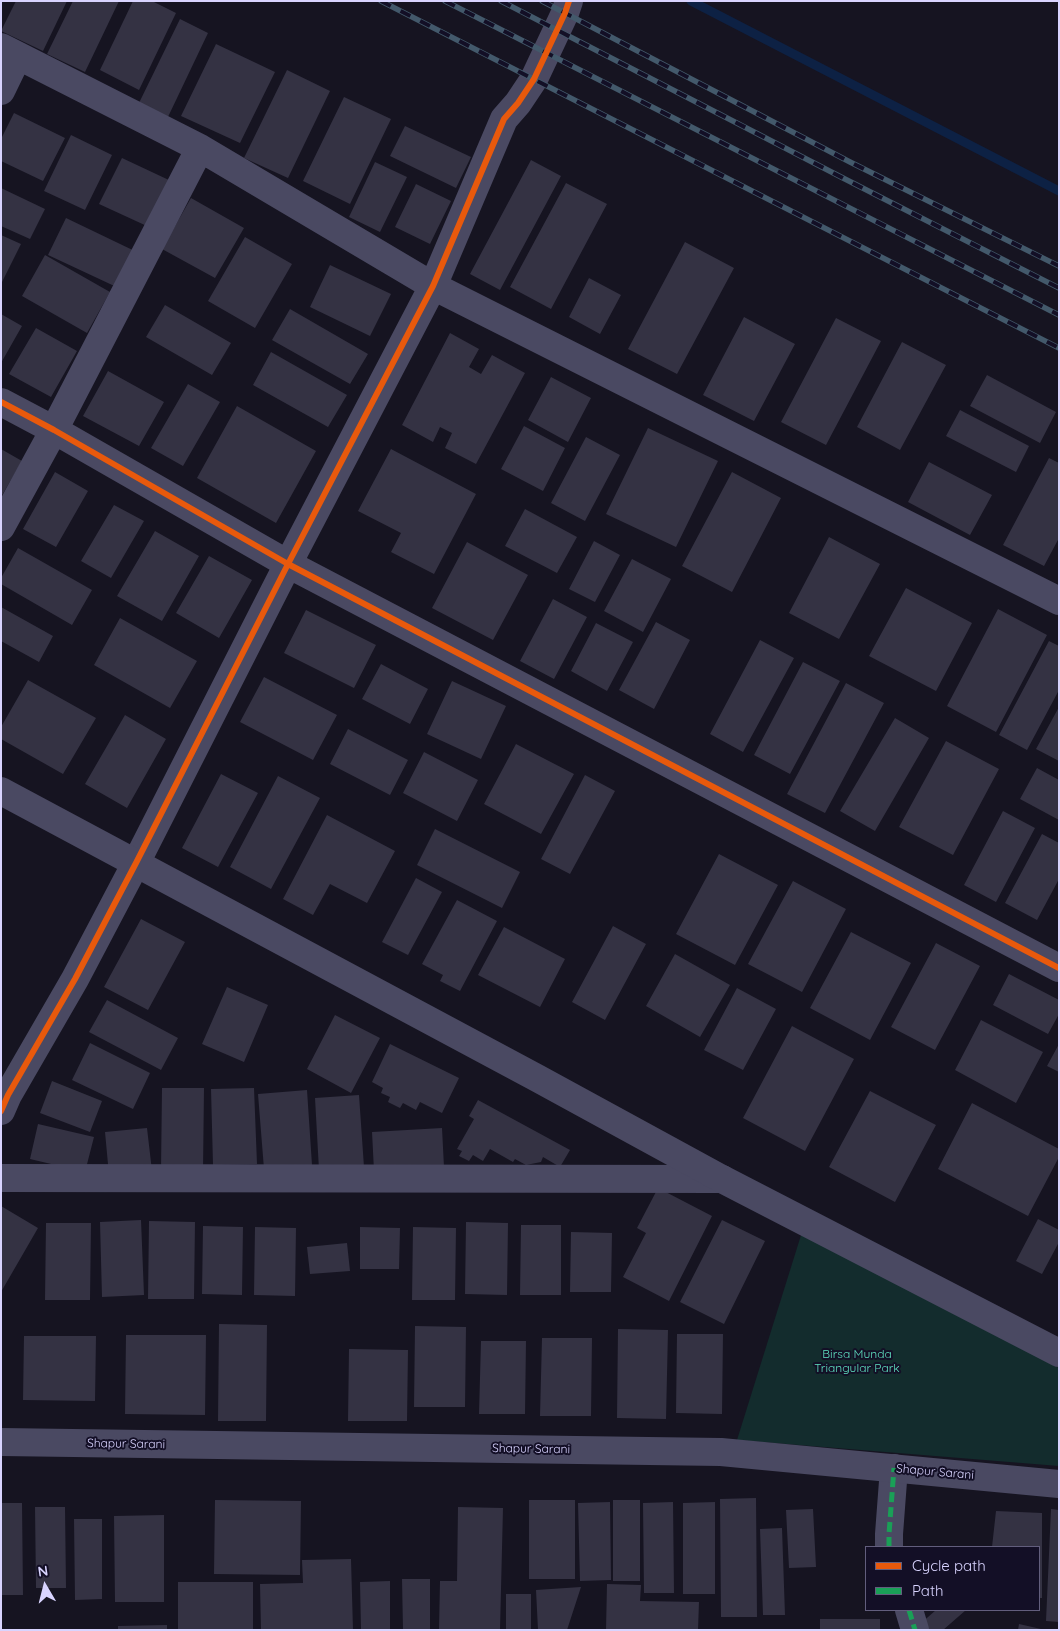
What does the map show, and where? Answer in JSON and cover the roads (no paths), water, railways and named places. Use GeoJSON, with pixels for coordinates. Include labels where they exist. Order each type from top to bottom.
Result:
{"type":"FeatureCollection","features":[{"type":"Feature","properties":{"kind":"street"},"geometry":{"type":"LineString","coordinates":[[4,1099],[75,979],[433,286],[504,119],[518,103],[534,79],[565,13],[568,1]]}},
{"type":"Feature","properties":{"kind":"street"},"geometry":{"type":"LineString","coordinates":[[1,91],[10,52],[200,148],[433,286],[1059,601]]}},
{"type":"Feature","properties":{"kind":"street"},"geometry":{"type":"LineString","coordinates":[[1,527],[54,430],[200,148]]}},
{"type":"Feature","properties":{"kind":"street"},"geometry":{"type":"LineString","coordinates":[[1,402],[54,430],[288,564],[1059,968]]}},
{"type":"Feature","properties":{"kind":"street"},"geometry":{"type":"LineString","coordinates":[[1,791],[722,1179],[1059,1353]]}},
{"type":"Feature","properties":{"kind":"street"},"geometry":{"type":"LineString","coordinates":[[1,1178],[722,1179]]}},
{"type":"Feature","properties":{"kind":"street","name":"Shapur Sarani"},"geometry":{"type":"LineString","coordinates":[[1,1442],[721,1452],[1059,1484]]}},
{"type":"Feature","properties":{"kind":"street"},"geometry":{"type":"LineString","coordinates":[[889,1546],[894,1468]]}},
{"type":"Feature","properties":{"kind":"street"},"geometry":{"type":"LineString","coordinates":[[909,1611],[915,1630]]}},
{"type":"Feature","properties":{"kind":"waterway"},"geometry":{"type":"LineString","coordinates":[[691,1],[1059,191]]}},
{"type":"Feature","properties":{"kind":"railway"},"geometry":{"type":"LineString","coordinates":[[381,1],[1059,348]]}},
{"type":"Feature","properties":{"kind":"railway"},"geometry":{"type":"LineString","coordinates":[[445,1],[1059,315]]}},
{"type":"Feature","properties":{"kind":"railway"},"geometry":{"type":"LineString","coordinates":[[501,1],[1059,288]]}},
{"type":"Feature","properties":{"kind":"railway"},"geometry":{"type":"LineString","coordinates":[[542,1],[850,162],[1059,266]]}},
{"type":"Feature","properties":{"kind":"park label","name":"Birsa Munda Triangular Park"},"geometry":{"type":"Point","coordinates":[857,1361]}}]}
